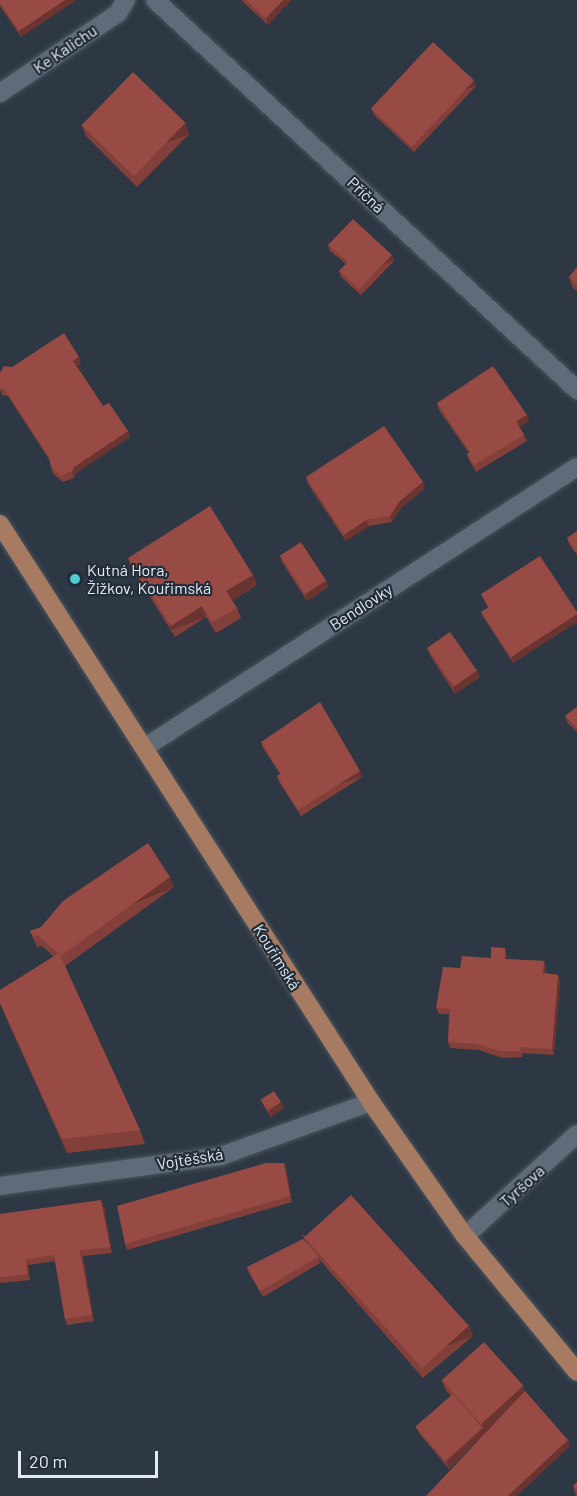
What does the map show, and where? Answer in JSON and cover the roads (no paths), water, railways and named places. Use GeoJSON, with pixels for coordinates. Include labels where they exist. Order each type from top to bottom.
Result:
{"type":"FeatureCollection","features":[{"type":"Feature","properties":{"kind":"main road","name":"Kouřimská"},"geometry":{"type":"LineString","coordinates":[[0,524],[371,1102],[465,1236],[577,1372]]}},
{"type":"Feature","properties":{"kind":"street","name":"Ke Kalichu"},"geometry":{"type":"LineString","coordinates":[[0,93],[118,13],[126,0]]}},
{"type":"Feature","properties":{"kind":"street","name":"Příčná"},"geometry":{"type":"LineString","coordinates":[[155,0],[577,390]]}},
{"type":"Feature","properties":{"kind":"street","name":"Bendlovky"},"geometry":{"type":"LineString","coordinates":[[144,748],[577,467]]}},
{"type":"Feature","properties":{"kind":"street","name":"Vojtěšská"},"geometry":{"type":"LineString","coordinates":[[0,1186],[221,1156],[371,1102]]}},
{"type":"Feature","properties":{"kind":"street","name":"Tyršova"},"geometry":{"type":"LineString","coordinates":[[465,1236],[577,1134]]}},
{"type":"Feature","properties":{"kind":"place","name":"Kutná Hora, Žižkov, Kouřimská"},"geometry":{"type":"Point","coordinates":[75,579]}}]}
